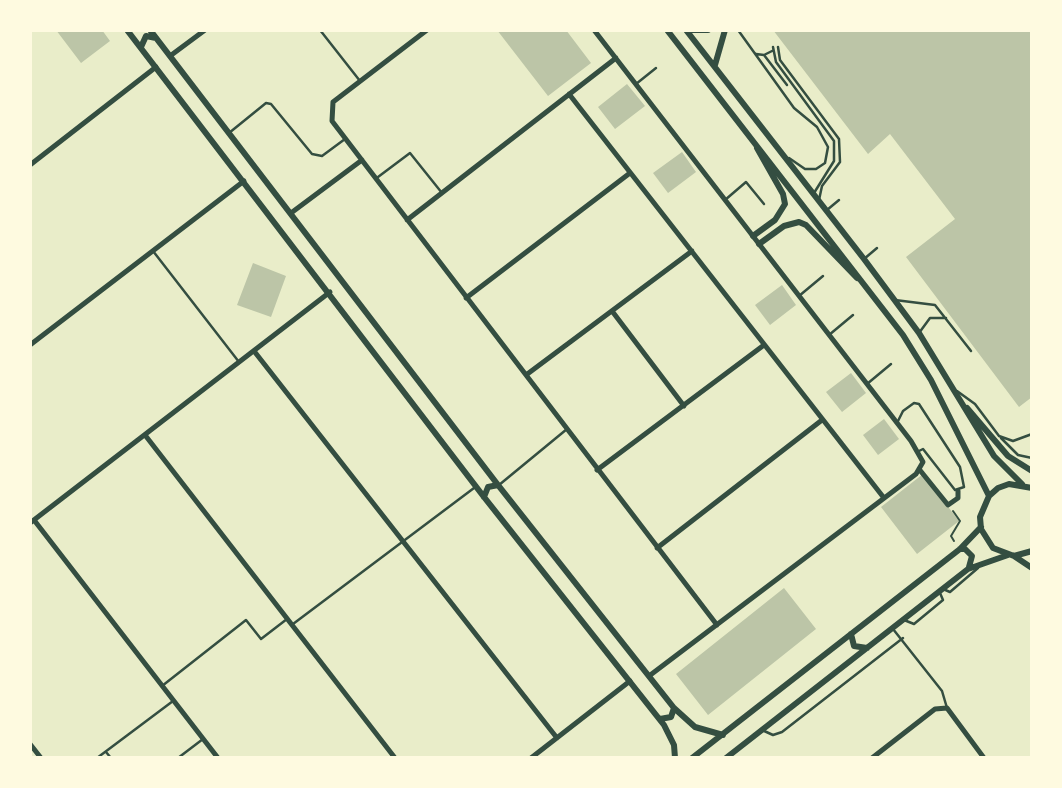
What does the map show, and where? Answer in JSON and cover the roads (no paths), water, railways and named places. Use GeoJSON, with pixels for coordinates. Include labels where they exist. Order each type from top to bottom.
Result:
{"type":"FeatureCollection","features":[{"type":"Feature","properties":{"kind":"street"},"geometry":{"type":"LineString","coordinates":[[127,30],[330,292],[484,497],[660,719],[671,738],[675,758]]}},
{"type":"Feature","properties":{"kind":"street"},"geometry":{"type":"LineString","coordinates":[[150,30],[498,485],[674,708],[695,727],[723,735]]}},
{"type":"Feature","properties":{"kind":"street"},"geometry":{"type":"LineString","coordinates":[[170,57],[205,30]]}},
{"type":"Feature","properties":{"kind":"street"},"geometry":{"type":"LineString","coordinates":[[427,30],[333,102],[332,121],[717,625]]}},
{"type":"Feature","properties":{"kind":"street"},"geometry":{"type":"LineString","coordinates":[[594,30],[897,423],[923,462],[919,469],[884,499],[649,676]]}},
{"type":"Feature","properties":{"kind":"street"},"geometry":{"type":"LineString","coordinates":[[667,30],[903,335],[931,380],[989,496]]}},
{"type":"Feature","properties":{"kind":"street"},"geometry":{"type":"LineString","coordinates":[[686,30],[864,258],[919,333],[994,456],[1021,484]]}},
{"type":"Feature","properties":{"kind":"street"},"geometry":{"type":"LineString","coordinates":[[692,30],[708,30]]}},
{"type":"Feature","properties":{"kind":"street"},"geometry":{"type":"LineString","coordinates":[[715,65],[724,30]]}},
{"type":"Feature","properties":{"kind":"street"},"geometry":{"type":"LineString","coordinates":[[142,50],[141,44],[146,36],[157,39]]}},
{"type":"Feature","properties":{"kind":"street"},"geometry":{"type":"LineString","coordinates":[[407,220],[616,58]]}},
{"type":"Feature","properties":{"kind":"street"},"geometry":{"type":"LineString","coordinates":[[30,165],[156,67]]}},
{"type":"Feature","properties":{"kind":"street"},"geometry":{"type":"LineString","coordinates":[[569,94],[884,499]]}},
{"type":"Feature","properties":{"kind":"street"},"geometry":{"type":"LineString","coordinates":[[753,236],[775,220],[785,204],[755,142]]}},
{"type":"Feature","properties":{"kind":"street"},"geometry":{"type":"LineString","coordinates":[[291,213],[362,160]]}},
{"type":"Feature","properties":{"kind":"street"},"geometry":{"type":"LineString","coordinates":[[466,298],[630,173]]}},
{"type":"Feature","properties":{"kind":"street"},"geometry":{"type":"LineString","coordinates":[[30,345],[244,181]]}},
{"type":"Feature","properties":{"kind":"street"},"geometry":{"type":"LineString","coordinates":[[759,244],[784,226],[799,222],[806,225],[844,268],[863,282]]}},
{"type":"Feature","properties":{"kind":"street"},"geometry":{"type":"LineString","coordinates":[[526,375],[692,251]]}},
{"type":"Feature","properties":{"kind":"street"},"geometry":{"type":"LineString","coordinates":[[218,758],[32,521],[330,292]]}},
{"type":"Feature","properties":{"kind":"street"},"geometry":{"type":"LineString","coordinates":[[612,311],[684,405]]}},
{"type":"Feature","properties":{"kind":"street"},"geometry":{"type":"LineString","coordinates":[[597,470],[765,345]]}},
{"type":"Feature","properties":{"kind":"street"},"geometry":{"type":"LineString","coordinates":[[254,351],[557,738]]}},
{"type":"Feature","properties":{"kind":"street"},"geometry":{"type":"LineString","coordinates":[[961,403],[977,416],[1008,456],[1032,471]]}},
{"type":"Feature","properties":{"kind":"street"},"geometry":{"type":"LineString","coordinates":[[657,548],[822,420]]}},
{"type":"Feature","properties":{"kind":"street"},"geometry":{"type":"LineString","coordinates":[[145,435],[395,758]]}},
{"type":"Feature","properties":{"kind":"street"},"geometry":{"type":"LineString","coordinates":[[466,471],[477,473],[480,461]]}},
{"type":"Feature","properties":{"kind":"street"},"geometry":{"type":"LineString","coordinates":[[919,469],[948,505],[958,498],[958,491]]}},
{"type":"Feature","properties":{"kind":"street"},"geometry":{"type":"LineString","coordinates":[[1032,488],[1009,484],[989,496],[983,506],[981,527],[993,548],[1032,568]]}},
{"type":"Feature","properties":{"kind":"street"},"geometry":{"type":"LineString","coordinates":[[484,497],[488,487],[498,485]]}},
{"type":"Feature","properties":{"kind":"street"},"geometry":{"type":"LineString","coordinates":[[692,758],[960,549],[981,527]]}},
{"type":"Feature","properties":{"kind":"street"},"geometry":{"type":"LineString","coordinates":[[960,549],[965,549],[972,556],[968,569]]}},
{"type":"Feature","properties":{"kind":"street"},"geometry":{"type":"LineString","coordinates":[[726,758],[968,569],[981,562],[1032,551]]}},
{"type":"Feature","properties":{"kind":"street"},"geometry":{"type":"LineString","coordinates":[[851,635],[857,648],[869,648]]}},
{"type":"Feature","properties":{"kind":"street"},"geometry":{"type":"LineString","coordinates":[[531,758],[630,681]]}},
{"type":"Feature","properties":{"kind":"street"},"geometry":{"type":"LineString","coordinates":[[660,719],[671,717],[674,708]]}},
{"type":"Feature","properties":{"kind":"street"},"geometry":{"type":"LineString","coordinates":[[872,758],[934,709],[947,708],[984,758]]}},
{"type":"Feature","properties":{"kind":"street"},"geometry":{"type":"LineString","coordinates":[[30,744],[41,758]]}},
{"type":"Feature","properties":{"kind":"lane"},"geometry":{"type":"LineString","coordinates":[[320,30],[360,81]]}},
{"type":"Feature","properties":{"kind":"lane"},"geometry":{"type":"LineString","coordinates":[[738,30],[797,111],[820,131],[829,152],[825,163],[810,170],[799,167],[779,149]]}},
{"type":"Feature","properties":{"kind":"lane"},"geometry":{"type":"LineString","coordinates":[[756,54],[764,55],[774,48]]}},
{"type":"Feature","properties":{"kind":"lane"},"geometry":{"type":"LineString","coordinates":[[774,48],[776,62],[834,141],[834,161],[814,193]]}},
{"type":"Feature","properties":{"kind":"lane"},"geometry":{"type":"LineString","coordinates":[[774,48],[839,139],[840,162],[822,186],[820,200]]}},
{"type":"Feature","properties":{"kind":"lane"},"geometry":{"type":"LineString","coordinates":[[764,55],[787,85]]}},
{"type":"Feature","properties":{"kind":"lane"},"geometry":{"type":"LineString","coordinates":[[636,84],[656,68]]}},
{"type":"Feature","properties":{"kind":"lane"},"geometry":{"type":"LineString","coordinates":[[229,133],[266,103],[271,104],[318,157],[345,139]]}},
{"type":"Feature","properties":{"kind":"lane"},"geometry":{"type":"LineString","coordinates":[[376,179],[410,153],[442,193]]}},
{"type":"Feature","properties":{"kind":"lane"},"geometry":{"type":"LineString","coordinates":[[726,200],[746,182],[764,204]]}},
{"type":"Feature","properties":{"kind":"lane"},"geometry":{"type":"LineString","coordinates":[[827,210],[839,200]]}},
{"type":"Feature","properties":{"kind":"lane"},"geometry":{"type":"LineString","coordinates":[[864,258],[877,248]]}},
{"type":"Feature","properties":{"kind":"lane"},"geometry":{"type":"LineString","coordinates":[[153,251],[239,362]]}},
{"type":"Feature","properties":{"kind":"lane"},"geometry":{"type":"LineString","coordinates":[[799,296],[823,276]]}},
{"type":"Feature","properties":{"kind":"lane"},"geometry":{"type":"LineString","coordinates":[[894,299],[931,304],[946,318],[971,351]]}},
{"type":"Feature","properties":{"kind":"lane"},"geometry":{"type":"LineString","coordinates":[[829,335],[853,315]]}},
{"type":"Feature","properties":{"kind":"lane"},"geometry":{"type":"LineString","coordinates":[[919,333],[930,318],[946,318]]}},
{"type":"Feature","properties":{"kind":"lane"},"geometry":{"type":"LineString","coordinates":[[867,384],[891,364]]}},
{"type":"Feature","properties":{"kind":"lane"},"geometry":{"type":"LineString","coordinates":[[953,390],[975,404],[999,436],[1018,454],[1032,458]]}},
{"type":"Feature","properties":{"kind":"lane"},"geometry":{"type":"LineString","coordinates":[[897,423],[903,411],[914,403],[919,404],[964,476],[964,487],[958,491],[923,449],[917,452]]}},
{"type":"Feature","properties":{"kind":"lane"},"geometry":{"type":"LineString","coordinates":[[498,485],[567,429]]}},
{"type":"Feature","properties":{"kind":"lane"},"geometry":{"type":"LineString","coordinates":[[999,436],[1013,441],[1032,434]]}},
{"type":"Feature","properties":{"kind":"lane"},"geometry":{"type":"LineString","coordinates":[[293,624],[477,486]]}},
{"type":"Feature","properties":{"kind":"lane"},"geometry":{"type":"LineString","coordinates":[[941,590],[950,592],[976,572],[981,562]]}},
{"type":"Feature","properties":{"kind":"lane"},"geometry":{"type":"LineString","coordinates":[[162,686],[246,620],[261,639],[288,618]]}},
{"type":"Feature","properties":{"kind":"lane"},"geometry":{"type":"LineString","coordinates":[[893,629],[903,638],[942,691],[947,708]]}},
{"type":"Feature","properties":{"kind":"lane"},"geometry":{"type":"LineString","coordinates":[[762,730],[772,735],[782,732],[903,638]]}},
{"type":"Feature","properties":{"kind":"lane"},"geometry":{"type":"LineString","coordinates":[[97,758],[173,701]]}},
{"type":"Feature","properties":{"kind":"lane"},"geometry":{"type":"LineString","coordinates":[[178,758],[203,739]]}},
{"type":"Feature","properties":{"kind":"lane"},"geometry":{"type":"LineString","coordinates":[[106,752],[111,758]]}}]}
